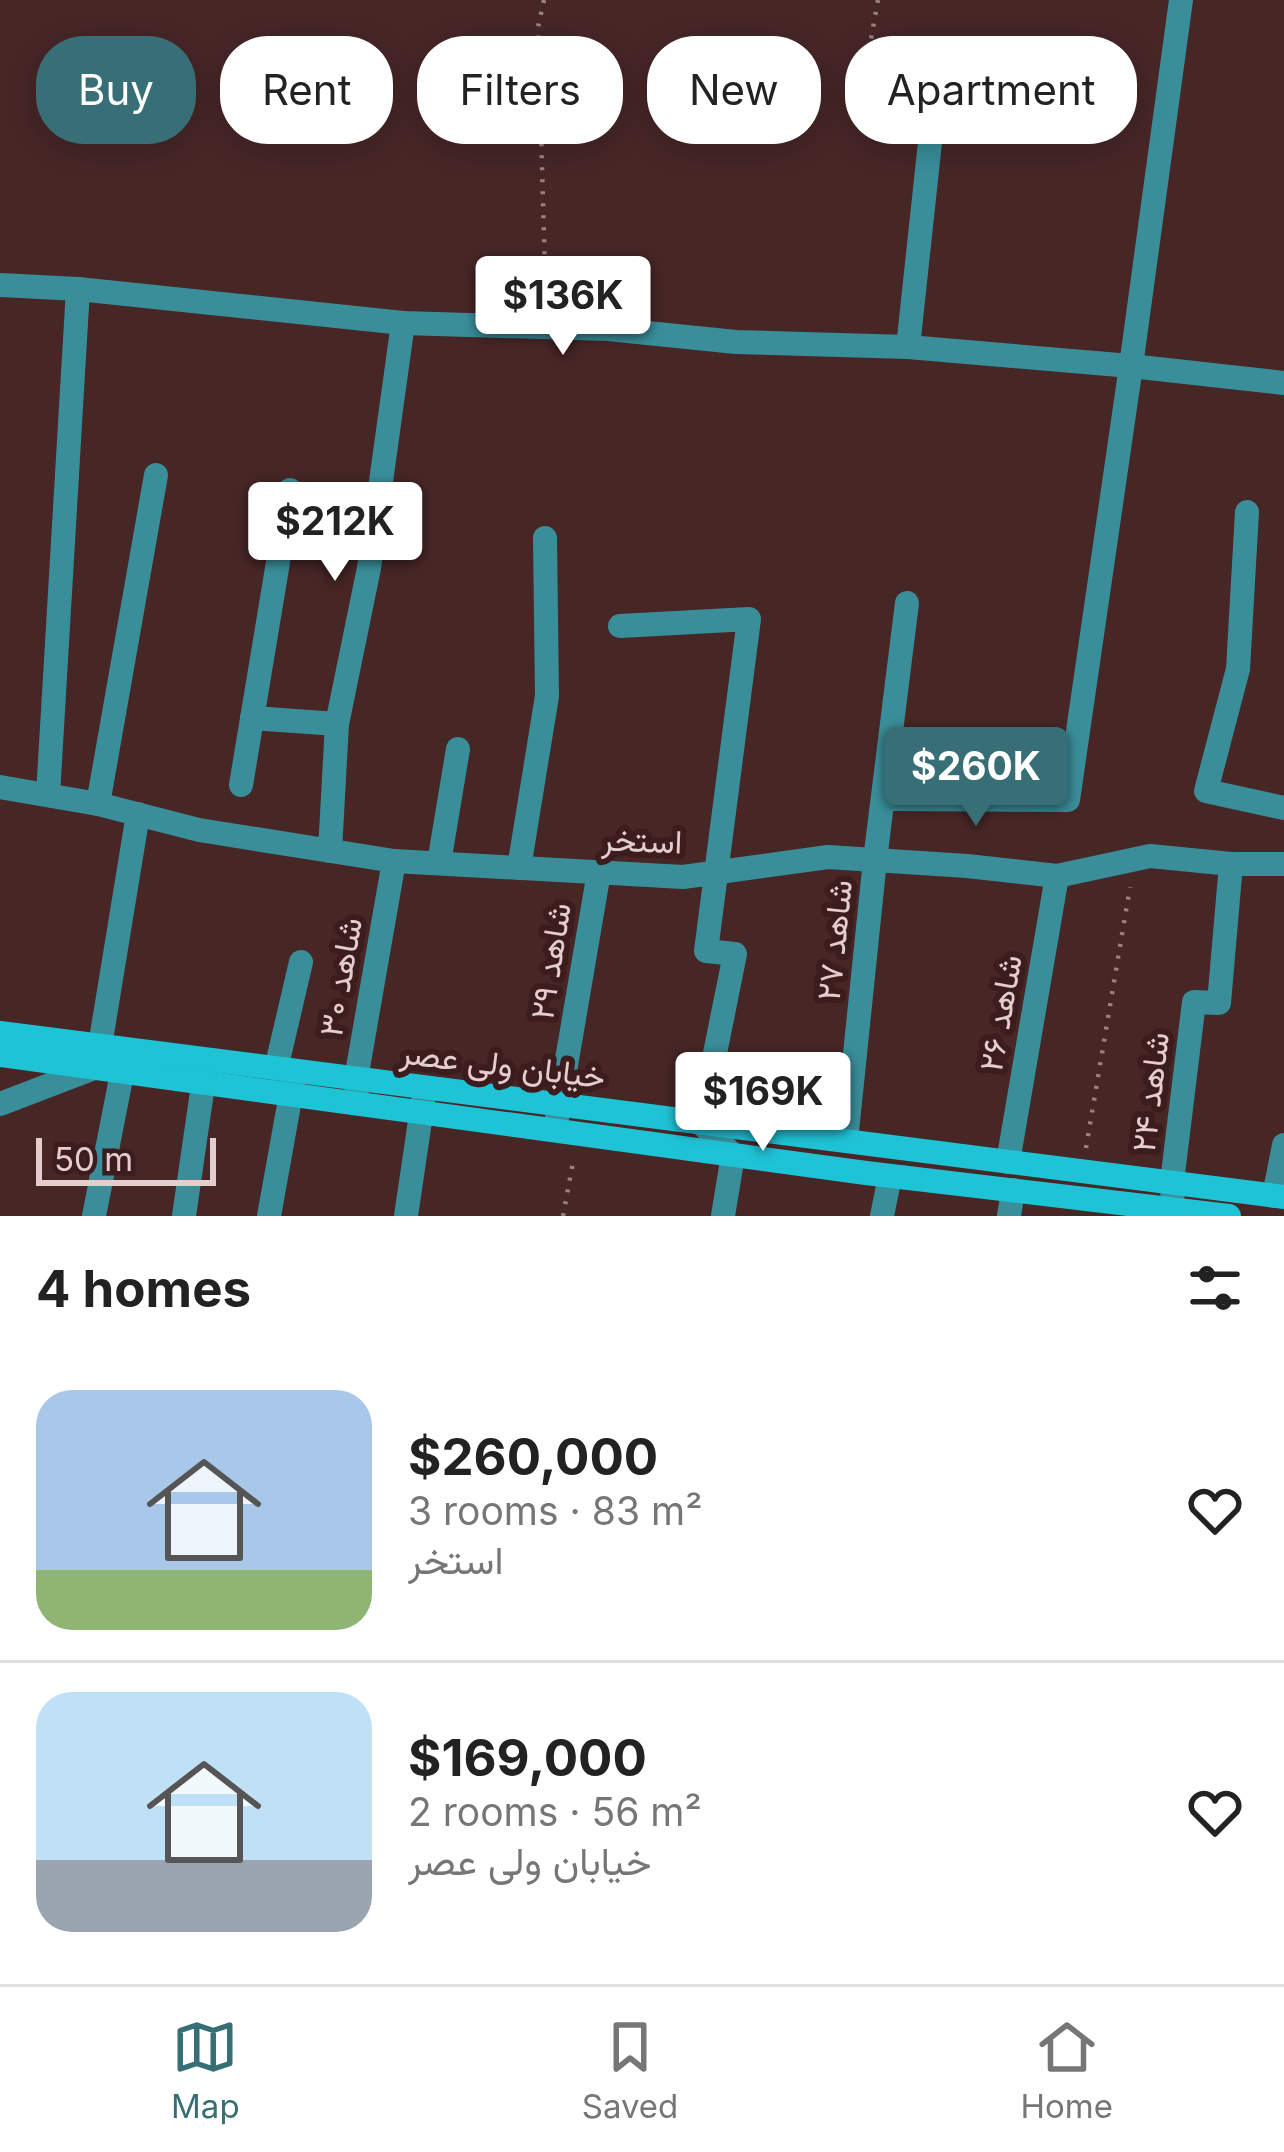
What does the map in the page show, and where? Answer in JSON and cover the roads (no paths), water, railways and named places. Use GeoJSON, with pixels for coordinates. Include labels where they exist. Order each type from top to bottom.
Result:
{"type":"FeatureCollection","features":[{"type":"Feature","properties":{"kind":"main road","name":"خیابان ولی عصر"},"geometry":{"type":"LineString","coordinates":[[0,1033],[97,1057],[205,1072],[356,1079],[1279,1196]]}},
{"type":"Feature","properties":{"kind":"main road","name":"خیابان ولی عصر"},"geometry":{"type":"LineString","coordinates":[[0,1055],[97,1057]]}},
{"type":"Feature","properties":{"kind":"main road","name":"خیابان ولی عصر"},"geometry":{"type":"LineString","coordinates":[[288,1079],[358,1105],[890,1176],[1011,1203],[1229,1216]]}},
{"type":"Feature","properties":{"kind":"street"},"geometry":{"type":"LineString","coordinates":[[884,799],[1068,800],[1180,0]]}},
{"type":"Feature","properties":{"kind":"street"},"geometry":{"type":"LineString","coordinates":[[908,347],[930,144]]}},
{"type":"Feature","properties":{"kind":"street"},"geometry":{"type":"LineString","coordinates":[[0,285],[403,323],[608,329],[736,342],[908,347],[1284,383]]}},
{"type":"Feature","properties":{"kind":"street"},"geometry":{"type":"LineString","coordinates":[[48,795],[78,289]]}},
{"type":"Feature","properties":{"kind":"street"},"geometry":{"type":"LineString","coordinates":[[330,851],[337,724],[369,568],[403,323]]}},
{"type":"Feature","properties":{"kind":"street"},"geometry":{"type":"LineString","coordinates":[[98,804],[156,475]]}},
{"type":"Feature","properties":{"kind":"street"},"geometry":{"type":"LineString","coordinates":[[241,785],[290,490]]}},
{"type":"Feature","properties":{"kind":"street"},"geometry":{"type":"LineString","coordinates":[[1247,512],[1238,669],[1206,791],[1284,808]]}},
{"type":"Feature","properties":{"kind":"street"},"geometry":{"type":"LineString","coordinates":[[520,868],[547,696],[545,538]]}},
{"type":"Feature","properties":{"kind":"street","name":"شاهد ۲۷"},"geometry":{"type":"LineString","coordinates":[[846,1141],[907,603]]}},
{"type":"Feature","properties":{"kind":"street"},"geometry":{"type":"LineString","coordinates":[[620,626],[749,619],[706,951],[735,954],[701,1123],[733,1155],[723,1216]]}},
{"type":"Feature","properties":{"kind":"street"},"geometry":{"type":"LineString","coordinates":[[252,718],[337,724]]}},
{"type":"Feature","properties":{"kind":"street"},"geometry":{"type":"LineString","coordinates":[[439,863],[458,749]]}},
{"type":"Feature","properties":{"kind":"street","name":"استخر"},"geometry":{"type":"LineString","coordinates":[[0,787],[98,804],[199,830],[394,861],[683,877],[828,857],[1058,876],[1150,856],[1284,864]]}},
{"type":"Feature","properties":{"kind":"street"},"geometry":{"type":"LineString","coordinates":[[0,1104],[97,1057],[138,814]]}},
{"type":"Feature","properties":{"kind":"street","name":"شاهد ۳۰"},"geometry":{"type":"LineString","coordinates":[[358,1105],[356,1079],[394,861]]}},
{"type":"Feature","properties":{"kind":"street","name":"شاهد ۲۴"},"geometry":{"type":"LineString","coordinates":[[1174,1213],[1172,1182],[1195,1002],[1219,1003],[1231,863]]}},
{"type":"Feature","properties":{"kind":"street","name":"شاهد ۲۹"},"geometry":{"type":"LineString","coordinates":[[566,1133],[560,1105],[599,872]]}},
{"type":"Feature","properties":{"kind":"street","name":"شاهد ۲۶"},"geometry":{"type":"LineString","coordinates":[[1008,1162],[1058,876]]}},
{"type":"Feature","properties":{"kind":"street"},"geometry":{"type":"LineString","coordinates":[[269,1216],[302,962]]}},
{"type":"Feature","properties":{"kind":"street"},"geometry":{"type":"LineString","coordinates":[[94,1216],[124,1061]]}},
{"type":"Feature","properties":{"kind":"street"},"geometry":{"type":"LineString","coordinates":[[184,1216],[205,1072]]}},
{"type":"Feature","properties":{"kind":"street"},"geometry":{"type":"LineString","coordinates":[[406,1216],[424,1087]]}},
{"type":"Feature","properties":{"kind":"street"},"geometry":{"type":"LineString","coordinates":[[1279,1196],[1284,1145]]}},
{"type":"Feature","properties":{"kind":"street"},"geometry":{"type":"LineString","coordinates":[[883,1216],[890,1176]]}}]}
